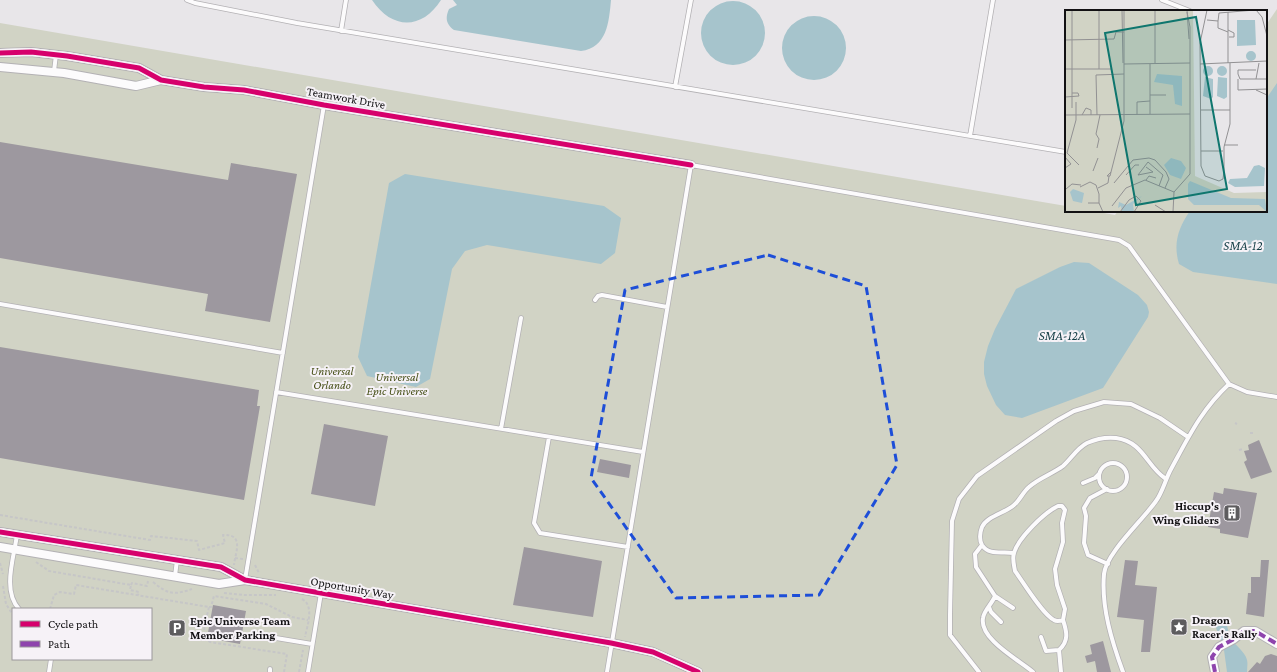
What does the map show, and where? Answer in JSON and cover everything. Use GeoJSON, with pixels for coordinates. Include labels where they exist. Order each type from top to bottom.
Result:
{"type":"FeatureCollection","features":[{"type":"Feature","properties":{"kind":"street","name":"Teamwork Drive"},"geometry":{"type":"LineString","coordinates":[[0,53],[31,52],[139,68],[161,80],[204,87],[244,90],[324,105],[691,165]]}},
{"type":"Feature","properties":{"kind":"street","name":"Teamwork Drive"},"geometry":{"type":"LineString","coordinates":[[0,68],[54,71],[136,86],[161,80]]}},
{"type":"Feature","properties":{"kind":"street"},"geometry":{"type":"LineString","coordinates":[[0,532],[221,567],[233,578]]}},
{"type":"Feature","properties":{"kind":"street","name":"Opportunity Way"},"geometry":{"type":"LineString","coordinates":[[0,547],[219,584],[233,578],[611,643],[653,652],[698,672]]}},
{"type":"Feature","properties":{"kind":"street"},"geometry":{"type":"LineString","coordinates":[[1214,672],[1212,657],[1218,647],[1234,639],[1244,631],[1255,631],[1277,644]]}},
{"type":"Feature","properties":{"kind":"lane"},"geometry":{"type":"LineString","coordinates":[[188,0],[202,5],[341,31],[1065,152]]}},
{"type":"Feature","properties":{"kind":"lane"},"geometry":{"type":"LineString","coordinates":[[341,31],[346,0]]}},
{"type":"Feature","properties":{"kind":"lane"},"geometry":{"type":"LineString","coordinates":[[675,87],[691,0]]}},
{"type":"Feature","properties":{"kind":"lane"},"geometry":{"type":"LineString","coordinates":[[970,136],[994,0]]}},
{"type":"Feature","properties":{"kind":"lane"},"geometry":{"type":"LineString","coordinates":[[1162,0],[1187,10]]}},
{"type":"Feature","properties":{"kind":"lane"},"geometry":{"type":"LineString","coordinates":[[54,71],[56,55]]}},
{"type":"Feature","properties":{"kind":"lane"},"geometry":{"type":"LineString","coordinates":[[245,580],[324,105]]}},
{"type":"Feature","properties":{"kind":"lane"},"geometry":{"type":"LineString","coordinates":[[607,672],[691,165],[1119,240],[1129,246],[1229,384],[1247,392],[1277,397]]}},
{"type":"Feature","properties":{"kind":"lane"},"geometry":{"type":"LineString","coordinates":[[595,300],[598,296],[602,295],[668,307]]}},
{"type":"Feature","properties":{"kind":"lane"},"geometry":{"type":"LineString","coordinates":[[0,304],[283,353]]}},
{"type":"Feature","properties":{"kind":"lane"},"geometry":{"type":"LineString","coordinates":[[501,429],[521,318]]}},
{"type":"Feature","properties":{"kind":"lane"},"geometry":{"type":"LineString","coordinates":[[1123,672],[1115,648],[1106,608],[1104,573],[1110,557],[1157,500],[1188,437],[1211,401],[1229,384]]}},
{"type":"Feature","properties":{"kind":"lane"},"geometry":{"type":"LineString","coordinates":[[276,392],[643,452]]}},
{"type":"Feature","properties":{"kind":"lane"},"geometry":{"type":"LineString","coordinates":[[979,672],[950,635],[952,521],[959,499],[977,476],[1056,421],[1074,411],[1104,402],[1131,404],[1160,418],[1188,437]]}},
{"type":"Feature","properties":{"kind":"lane"},"geometry":{"type":"LineString","coordinates":[[549,437],[534,523],[540,533],[628,546]]}},
{"type":"Feature","properties":{"kind":"lane"},"geometry":{"type":"LineString","coordinates":[[1013,553],[992,552],[982,545],[980,533],[986,521],[1014,505],[1031,485],[1062,466],[1081,447],[1095,440],[1109,438],[1131,443],[1143,452],[1157,473],[1166,479]]}},
{"type":"Feature","properties":{"kind":"lane"},"geometry":{"type":"LineString","coordinates":[[1084,483],[1095,478],[1104,466],[1113,463],[1118,464],[1125,470],[1126,478],[1123,486],[1115,490],[1107,489],[1090,498],[1086,504],[1084,543],[1088,555],[1108,564]]}},
{"type":"Feature","properties":{"kind":"lane"},"geometry":{"type":"LineString","coordinates":[[1100,473],[1100,482],[1107,489]]}},
{"type":"Feature","properties":{"kind":"lane"},"geometry":{"type":"LineString","coordinates":[[1041,636],[1046,651],[1059,650],[1063,647],[1067,636],[1062,620],[1065,609],[1057,585],[1055,569],[1063,542],[1062,523],[1065,510],[1062,506],[1052,509],[1024,537],[1013,553],[1013,564],[1015,571],[1054,621],[1062,620]]}},
{"type":"Feature","properties":{"kind":"lane"},"geometry":{"type":"LineString","coordinates":[[17,535],[10,583],[11,596],[18,608]]}},
{"type":"Feature","properties":{"kind":"lane"},"geometry":{"type":"LineString","coordinates":[[982,545],[974,554],[974,561],[995,596],[1013,608]]}},
{"type":"Feature","properties":{"kind":"lane"},"geometry":{"type":"LineString","coordinates":[[175,576],[177,560]]}},
{"type":"Feature","properties":{"kind":"lane"},"geometry":{"type":"LineString","coordinates":[[308,672],[321,593]]}},
{"type":"Feature","properties":{"kind":"lane"},"geometry":{"type":"LineString","coordinates":[[995,596],[983,618],[985,630],[1000,648],[1032,672]]}},
{"type":"Feature","properties":{"kind":"lane"},"geometry":{"type":"LineString","coordinates":[[989,607],[991,612],[1001,622]]}},
{"type":"Feature","properties":{"kind":"lane"},"geometry":{"type":"LineString","coordinates":[[270,637],[312,644]]}},
{"type":"Feature","properties":{"kind":"lane"},"geometry":{"type":"LineString","coordinates":[[1059,650],[1061,672]]}},
{"type":"Feature","properties":{"kind":"lane"},"geometry":{"type":"LineString","coordinates":[[49,672],[51,660]]}},
{"type":"Feature","properties":{"kind":"path"},"geometry":{"type":"LineString","coordinates":[[1239,450],[1243,449]]}},
{"type":"Feature","properties":{"kind":"path"},"geometry":{"type":"LineString","coordinates":[[0,515],[150,540],[151,536],[197,541],[199,550],[225,544],[223,535],[232,536],[237,541],[238,545],[232,594]]}},
{"type":"Feature","properties":{"kind":"path"},"geometry":{"type":"LineString","coordinates":[[29,560],[36,561],[49,571],[131,585],[132,583],[147,586],[149,580],[161,589],[172,593],[179,594],[196,588]]}},
{"type":"Feature","properties":{"kind":"path"},"geometry":{"type":"LineString","coordinates":[[50,608],[54,595],[60,592],[74,594],[76,585],[209,607]]}},
{"type":"Feature","properties":{"kind":"path"},"geometry":{"type":"LineString","coordinates":[[131,585],[130,590],[139,592],[138,595]]}},
{"type":"Feature","properties":{"kind":"path"},"geometry":{"type":"LineString","coordinates":[[216,592],[283,596]]}},
{"type":"Feature","properties":{"kind":"path"},"geometry":{"type":"LineString","coordinates":[[284,672],[288,654],[210,642],[205,639],[204,634],[209,607],[211,607],[214,596],[266,604],[292,617],[308,620]]}},
{"type":"Feature","properties":{"kind":"path"},"geometry":{"type":"LineString","coordinates":[[298,598],[308,605],[308,620],[299,672]]}},
{"type":"Feature","properties":{"kind":"highlighted area"},"geometry":{"type":"Polygon","coordinates":[[[768,255],[866,286],[897,465],[819,595],[676,598],[591,478],[625,290],[768,255]]]}},
{"type":"Feature","properties":{"kind":"green space","name":"Universal Orlando"},"geometry":{"type":"Polygon","coordinates":[[[1277,9],[1277,672],[0,672],[0,23],[1065,206],[1065,212],[1098,212],[1115,215],[1117,212],[1267,212],[1267,24],[1277,9]]]}},
{"type":"Feature","properties":{"kind":"water"},"geometry":{"type":"Polygon","coordinates":[[[372,0],[441,0],[425,17],[416,21],[407,22],[398,21],[389,17],[380,10],[372,0]]]}},
{"type":"Feature","properties":{"kind":"water"},"geometry":{"type":"Polygon","coordinates":[[[453,0],[611,0],[605,33],[596,45],[590,49],[581,51],[454,30],[449,25],[447,18],[449,9],[457,5],[453,0]]]}},
{"type":"Feature","properties":{"kind":"water"},"geometry":{"type":"Polygon","coordinates":[[[733,1],[745,3],[756,10],[763,21],[765,33],[763,45],[756,56],[745,63],[733,65],[721,63],[710,56],[703,45],[701,33],[703,21],[710,10],[721,3],[733,1]]]}},
{"type":"Feature","properties":{"kind":"water"},"geometry":{"type":"Polygon","coordinates":[[[814,16],[826,18],[837,25],[844,36],[846,48],[844,60],[837,71],[826,78],[814,80],[802,78],[791,71],[784,60],[782,48],[784,36],[791,25],[802,18],[814,16]]]}},
{"type":"Feature","properties":{"kind":"water","name":"SMA-12"},"geometry":{"type":"Polygon","coordinates":[[[1277,83],[1277,284],[1193,272],[1179,264],[1176,250],[1182,224],[1189,212],[1267,212],[1267,98],[1277,83]]]}},
{"type":"Feature","properties":{"kind":"water"},"geometry":{"type":"Polygon","coordinates":[[[405,174],[604,206],[621,218],[615,253],[601,264],[487,245],[465,251],[452,269],[430,379],[416,387],[367,376],[358,357],[389,183],[405,174]]]}},
{"type":"Feature","properties":{"kind":"water","name":"SMA-12A"},"geometry":{"type":"Polygon","coordinates":[[[1074,262],[1089,263],[1138,295],[1147,305],[1149,312],[1148,317],[1103,388],[1022,418],[1005,415],[996,405],[987,386],[984,374],[984,362],[988,346],[995,329],[1016,289],[1060,267],[1074,262]]]}},
{"type":"Feature","properties":{"kind":"water"},"geometry":{"type":"Polygon","coordinates":[[[1221,619],[1227,624],[1230,637],[1246,657],[1247,672],[1227,672],[1224,650],[1215,625],[1217,620],[1221,619]]]}},
{"type":"Feature","properties":{"kind":"building"},"geometry":{"type":"Polygon","coordinates":[[[0,142],[228,180],[231,163],[297,174],[270,322],[205,311],[208,294],[0,258],[0,142]]]}},
{"type":"Feature","properties":{"kind":"building"},"geometry":{"type":"Polygon","coordinates":[[[0,347],[259,390],[257,406],[260,406],[244,500],[0,458],[0,347]]]}},
{"type":"Feature","properties":{"kind":"building"},"geometry":{"type":"Polygon","coordinates":[[[324,424],[388,436],[375,506],[311,494],[324,424]]]}},
{"type":"Feature","properties":{"kind":"building"},"geometry":{"type":"Polygon","coordinates":[[[1259,440],[1272,472],[1251,479],[1244,462],[1247,460],[1244,451],[1249,450],[1248,445],[1259,440]]]}},
{"type":"Feature","properties":{"kind":"building"},"geometry":{"type":"Polygon","coordinates":[[[600,459],[631,465],[629,478],[597,472],[600,459]]]}},
{"type":"Feature","properties":{"kind":"building","name":"Hiccup's Wing Gliders"},"geometry":{"type":"Polygon","coordinates":[[[1224,488],[1257,493],[1248,538],[1220,533],[1220,529],[1208,527],[1214,492],[1223,494],[1224,488]]]}},
{"type":"Feature","properties":{"kind":"building"},"geometry":{"type":"Polygon","coordinates":[[[524,547],[602,561],[593,617],[513,605],[524,547]]]}},
{"type":"Feature","properties":{"kind":"building"},"geometry":{"type":"Polygon","coordinates":[[[1125,560],[1138,561],[1135,585],[1157,587],[1150,652],[1141,652],[1144,620],[1117,617],[1125,560]]]}},
{"type":"Feature","properties":{"kind":"building"},"geometry":{"type":"Polygon","coordinates":[[[1261,560],[1269,560],[1264,617],[1246,614],[1248,593],[1251,593],[1251,577],[1260,577],[1261,560]]]}},
{"type":"Feature","properties":{"kind":"building"},"geometry":{"type":"Polygon","coordinates":[[[213,605],[246,611],[240,644],[207,638],[213,605]]]}},
{"type":"Feature","properties":{"kind":"building"},"geometry":{"type":"Polygon","coordinates":[[[1103,641],[1111,672],[1097,672],[1095,661],[1087,663],[1085,656],[1092,654],[1090,645],[1103,641]]]}},
{"type":"Feature","properties":{"kind":"building"},"geometry":{"type":"Polygon","coordinates":[[[1271,654],[1277,656],[1277,672],[1248,672],[1257,662],[1260,664],[1265,656],[1271,654]]]}},
{"type":"Feature","properties":{"kind":"marked path"},"geometry":{"type":"LineString","coordinates":[[1215,672],[1212,657],[1219,647],[1234,639],[1244,631],[1255,631],[1277,644]]}},
{"type":"Feature","properties":{"kind":"cycle path"},"geometry":{"type":"LineString","coordinates":[[0,53],[31,52],[67,56],[139,68],[161,80],[204,87],[244,90],[324,105],[691,165]]}},
{"type":"Feature","properties":{"kind":"cycle path"},"geometry":{"type":"LineString","coordinates":[[0,532],[221,567],[245,580],[611,643],[653,652],[698,672]]}},
{"type":"Feature","properties":{"kind":"place","name":"Hiccup's Wing Gliders"},"geometry":{"type":"Point","coordinates":[1232,513]}},
{"type":"Feature","properties":{"kind":"place","name":"Dragon Racer's Rally"},"geometry":{"type":"Point","coordinates":[1179,627]}},
{"type":"Feature","properties":{"kind":"place","name":"Epic Universe Team Member Parking"},"geometry":{"type":"Point","coordinates":[177,628]}},
{"type":"Feature","properties":{"kind":"park label","name":"Universal Epic Universe"},"geometry":{"type":"Point","coordinates":[397,384]}}]}
